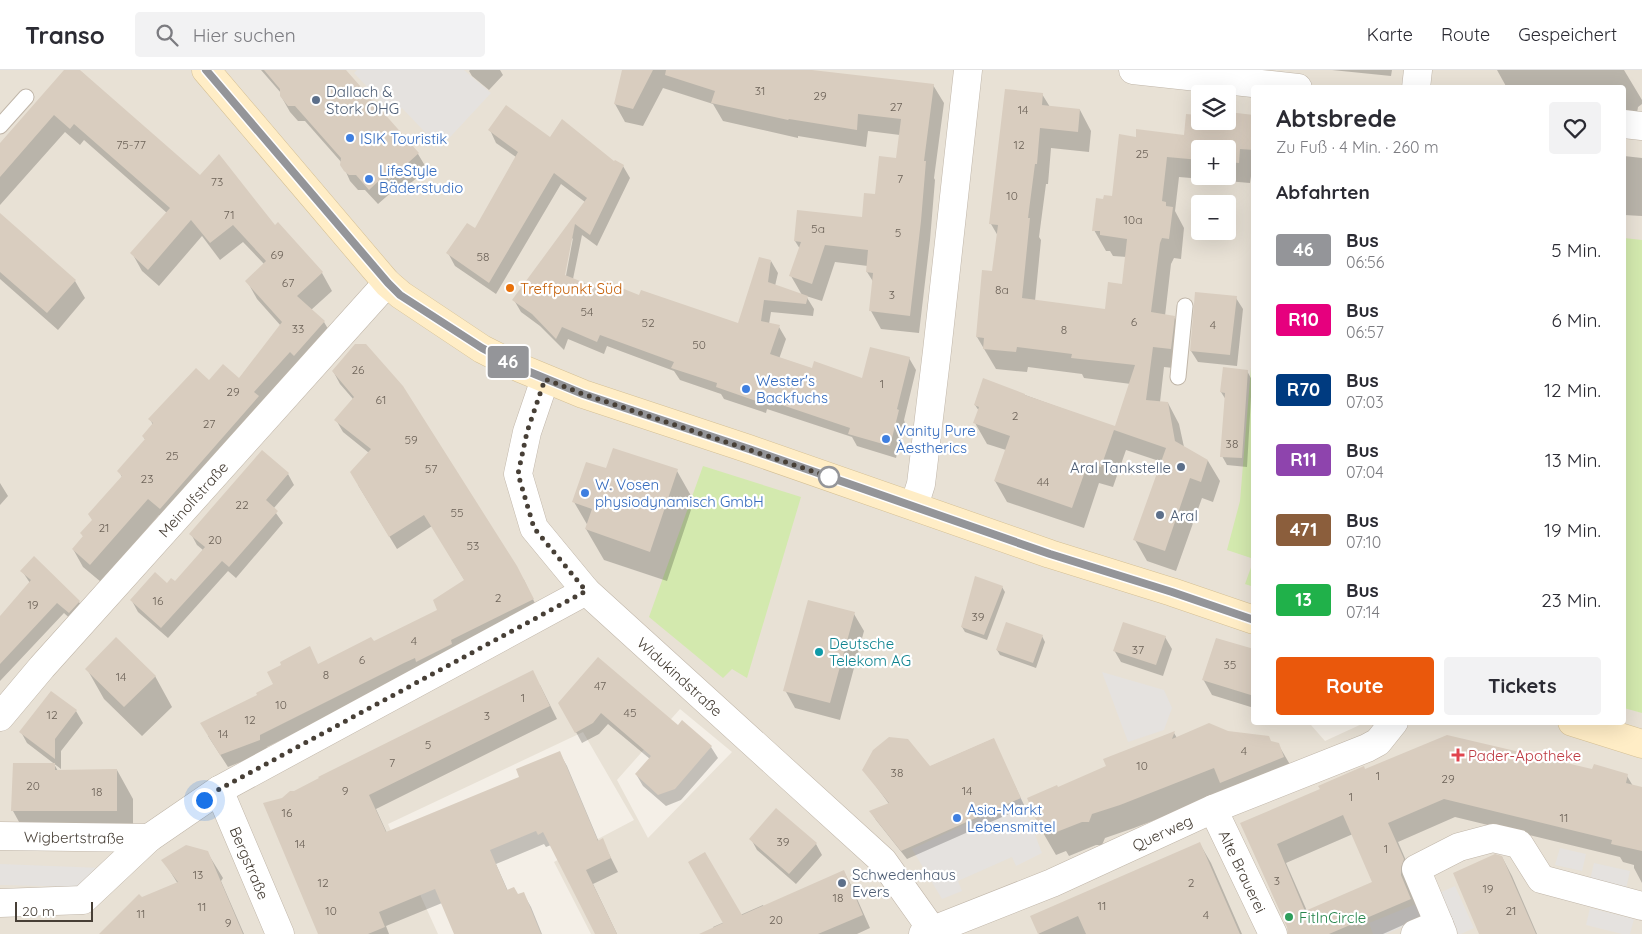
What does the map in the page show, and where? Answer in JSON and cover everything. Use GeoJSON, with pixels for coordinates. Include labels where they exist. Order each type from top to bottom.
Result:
{"type":"FeatureCollection","features":[{"type":"Feature","properties":{"kind":"main road"},"geometry":{"type":"LineString","coordinates":[[206,70],[400,295],[472,342],[520,368],[583,394],[749,449],[1050,554],[1251,619]]}},
{"type":"Feature","properties":{"kind":"main road"},"geometry":{"type":"LineString","coordinates":[[1582,725],[1642,744]]}},
{"type":"Feature","properties":{"kind":"street"},"geometry":{"type":"LineString","coordinates":[[914,506],[921,484],[968,70]]}},
{"type":"Feature","properties":{"kind":"street"},"geometry":{"type":"LineString","coordinates":[[1133,70],[1270,85]]}},
{"type":"Feature","properties":{"kind":"street"},"geometry":{"type":"LineString","coordinates":[[1416,85],[1418,70]]}},
{"type":"Feature","properties":{"kind":"street"},"geometry":{"type":"LineString","coordinates":[[1626,124],[1642,126]]}},
{"type":"Feature","properties":{"kind":"street","name":"Meinolfstraße"},"geometry":{"type":"LineString","coordinates":[[0,717],[42,667],[388,283]]}},
{"type":"Feature","properties":{"kind":"street","name":"Widukindstraße"},"geometry":{"type":"LineString","coordinates":[[545,379],[527,432],[518,474],[534,528],[586,591],[883,861],[930,933]]}},
{"type":"Feature","properties":{"kind":"street","name":"Wigbertstraße"},"geometry":{"type":"LineString","coordinates":[[0,903],[83,900],[148,838],[218,790],[586,591]]}},
{"type":"Feature","properties":{"kind":"street","name":"Querweg"},"geometry":{"type":"LineString","coordinates":[[930,933],[1052,883],[1213,808],[1367,748],[1378,742],[1391,727]]}},
{"type":"Feature","properties":{"kind":"street","name":"Bergstraße"},"geometry":{"type":"LineString","coordinates":[[218,790],[280,934]]}},
{"type":"Feature","properties":{"kind":"street","name":"Alte Brauerei"},"geometry":{"type":"LineString","coordinates":[[1213,808],[1273,934]]}},
{"type":"Feature","properties":{"kind":"street","name":"Wigbertstraße"},"geometry":{"type":"LineString","coordinates":[[0,836],[148,838]]}},
{"type":"Feature","properties":{"kind":"street"},"geometry":{"type":"LineString","coordinates":[[1432,931],[1416,869],[1459,847],[1493,838],[1519,844],[1540,879],[1642,906]]}},
{"type":"Feature","properties":{"kind":"lane"},"geometry":{"type":"LineString","coordinates":[[0,126],[26,97]]}},
{"type":"Feature","properties":{"kind":"lane"},"geometry":{"type":"LineString","coordinates":[[1178,377],[1186,306]]}},
{"type":"Feature","properties":{"kind":"shaded area"},"geometry":{"type":"Polygon","coordinates":[[[0,70],[1642,70],[1642,934],[591,934],[554,862],[634,820],[583,732],[388,824],[438,934],[0,934],[0,70]],[[680,709],[617,780],[648,838],[732,752],[680,709]]]}},
{"type":"Feature","properties":{"kind":"shaded area"},"geometry":{"type":"Polygon","coordinates":[[[357,70],[464,70],[491,93],[440,148],[402,108],[394,115],[354,73],[357,70]]]}},
{"type":"Feature","properties":{"kind":"shaded area"},"geometry":{"type":"Polygon","coordinates":[[[1102,672],[1164,690],[1172,708],[1164,730],[1128,742],[1102,672]]]}},
{"type":"Feature","properties":{"kind":"shaded area"},"geometry":{"type":"Polygon","coordinates":[[[1021,798],[1042,853],[1016,866],[1012,857],[958,881],[962,891],[942,899],[912,849],[1021,798]]]}},
{"type":"Feature","properties":{"kind":"shaded area"},"geometry":{"type":"Polygon","coordinates":[[[1560,848],[1586,854],[1582,871],[1555,865],[1560,848]]]}},
{"type":"Feature","properties":{"kind":"shaded area"},"geometry":{"type":"Polygon","coordinates":[[[1594,863],[1630,871],[1626,889],[1590,880],[1594,863]]]}},
{"type":"Feature","properties":{"kind":"shaded area"},"geometry":{"type":"Polygon","coordinates":[[[0,864],[102,868],[83,887],[0,885],[0,864]]]}},
{"type":"Feature","properties":{"kind":"shaded area"},"geometry":{"type":"Polygon","coordinates":[[[1455,886],[1474,928],[1461,934],[1458,934],[1439,893],[1455,886]]]}},
{"type":"Feature","properties":{"kind":"shaded area"},"geometry":{"type":"Polygon","coordinates":[[[1416,904],[1421,919],[1386,934],[1373,934],[1369,923],[1416,904]]]}},
{"type":"Feature","properties":{"kind":"shaded area"},"geometry":{"type":"Polygon","coordinates":[[[1590,908],[1634,919],[1630,934],[1622,934],[1586,925],[1590,908]]]}},
{"type":"Feature","properties":{"kind":"green space"},"geometry":{"type":"Polygon","coordinates":[[[1626,238],[1642,240],[1642,713],[1626,709],[1626,238]]]}},
{"type":"Feature","properties":{"kind":"green space"},"geometry":{"type":"Polygon","coordinates":[[[1251,367],[1251,558],[1227,550],[1240,501],[1251,367]]]}},
{"type":"Feature","properties":{"kind":"green space"},"geometry":{"type":"Polygon","coordinates":[[[703,466],[801,497],[747,678],[732,669],[723,678],[649,617],[703,466]]]}},
{"type":"Feature","properties":{"kind":"green space"},"geometry":{"type":"Polygon","coordinates":[[[1251,567],[1251,586],[1245,584],[1251,567]]]}},
{"type":"Feature","properties":{"kind":"building"},"geometry":{"type":"Polygon","coordinates":[[[64,70],[80,70],[200,175],[219,154],[275,225],[278,222],[323,272],[297,296],[325,321],[294,356],[290,352],[254,392],[259,396],[160,509],[148,499],[90,565],[72,549],[83,536],[80,533],[92,520],[88,514],[122,476],[117,471],[145,439],[142,436],[153,423],[148,419],[196,368],[209,380],[223,364],[239,378],[282,322],[245,281],[266,261],[233,225],[210,243],[191,220],[148,270],[130,253],[170,208],[74,124],[70,129],[54,115],[0,177],[0,143],[64,70]]]}},
{"type":"Feature","properties":{"kind":"building"},"geometry":{"type":"Polygon","coordinates":[[[264,70],[346,70],[419,153],[389,180],[385,175],[369,190],[356,175],[349,175],[344,171],[340,165],[341,158],[295,106],[288,106],[280,96],[280,89],[264,70]]]}},
{"type":"Feature","properties":{"kind":"building"},"geometry":{"type":"Polygon","coordinates":[[[622,70],[653,70],[633,109],[614,104],[622,70]]]}},
{"type":"Feature","properties":{"kind":"building"},"geometry":{"type":"Polygon","coordinates":[[[666,70],[812,70],[934,84],[924,161],[926,161],[921,221],[910,316],[869,311],[873,273],[866,272],[868,250],[825,245],[812,284],[789,276],[801,242],[794,241],[797,210],[862,217],[864,193],[875,194],[879,156],[896,158],[901,119],[858,114],[857,130],[788,120],[711,103],[715,91],[665,75],[666,70]]]}},
{"type":"Feature","properties":{"kind":"building"},"geometry":{"type":"Polygon","coordinates":[[[1005,89],[1043,93],[1042,105],[1080,109],[1078,132],[1040,128],[1037,164],[1035,164],[1028,218],[1030,218],[1022,298],[1105,309],[1108,282],[1122,284],[1127,239],[1100,235],[1100,231],[1092,231],[1096,198],[1103,199],[1104,195],[1112,196],[1119,134],[1136,137],[1136,129],[1184,135],[1186,114],[1191,114],[1191,130],[1236,130],[1236,113],[1251,115],[1251,150],[1240,149],[1239,163],[1236,163],[1236,140],[1191,140],[1191,159],[1167,157],[1162,201],[1166,202],[1166,206],[1173,207],[1169,239],[1162,238],[1160,243],[1151,312],[1175,316],[1171,349],[1153,347],[1146,400],[1168,402],[1175,441],[1208,460],[1201,482],[1190,478],[1165,551],[1133,540],[1166,448],[1114,430],[1101,467],[1088,463],[1072,508],[994,481],[1010,436],[973,423],[979,407],[974,405],[983,378],[1025,395],[1115,426],[1135,365],[1071,358],[1072,354],[1017,347],[1016,352],[983,349],[984,338],[976,337],[982,270],[992,271],[998,225],[989,224],[1005,89]]]}},
{"type":"Feature","properties":{"kind":"building"},"geometry":{"type":"Polygon","coordinates":[[[506,105],[550,137],[562,119],[614,161],[624,165],[590,235],[575,224],[565,275],[600,289],[604,281],[639,295],[641,290],[738,323],[759,257],[771,260],[768,282],[808,296],[806,304],[764,300],[761,321],[780,325],[770,354],[812,368],[814,361],[862,378],[870,347],[910,357],[890,446],[848,434],[850,428],[761,398],[759,402],[716,387],[717,383],[671,368],[674,362],[600,335],[597,342],[562,327],[556,339],[532,314],[512,300],[587,198],[554,173],[489,283],[446,253],[467,223],[475,228],[518,152],[488,130],[506,105]]]}},
{"type":"Feature","properties":{"kind":"building"},"geometry":{"type":"Polygon","coordinates":[[[0,213],[76,280],[47,313],[0,272],[0,213]]]}},
{"type":"Feature","properties":{"kind":"building"},"geometry":{"type":"Polygon","coordinates":[[[1195,292],[1237,296],[1230,355],[1190,351],[1195,292]]]}},
{"type":"Feature","properties":{"kind":"building"},"geometry":{"type":"Polygon","coordinates":[[[355,344],[366,344],[403,386],[517,566],[534,599],[451,640],[452,644],[416,662],[415,658],[404,663],[260,735],[260,740],[220,755],[200,723],[257,695],[256,693],[273,684],[267,672],[281,665],[280,662],[310,646],[318,664],[371,637],[374,641],[437,610],[433,600],[464,580],[424,515],[389,537],[350,472],[371,449],[334,420],[354,397],[332,371],[355,344]]]}},
{"type":"Feature","properties":{"kind":"building"},"geometry":{"type":"Polygon","coordinates":[[[1223,367],[1248,370],[1242,458],[1220,457],[1225,393],[1220,392],[1223,367]]]}},
{"type":"Feature","properties":{"kind":"building"},"geometry":{"type":"Polygon","coordinates":[[[613,448],[678,469],[650,552],[585,529],[592,509],[572,502],[586,462],[606,468],[613,448]]]}},
{"type":"Feature","properties":{"kind":"building"},"geometry":{"type":"Polygon","coordinates":[[[262,450],[289,473],[266,500],[278,511],[229,567],[222,561],[161,628],[130,600],[155,572],[167,583],[171,578],[175,581],[205,547],[189,534],[262,450]]]}},
{"type":"Feature","properties":{"kind":"building"},"geometry":{"type":"Polygon","coordinates":[[[34,556],[80,601],[69,613],[57,603],[0,664],[0,616],[31,580],[20,571],[34,556]]]}},
{"type":"Feature","properties":{"kind":"building"},"geometry":{"type":"Polygon","coordinates":[[[975,576],[1003,586],[984,635],[961,627],[975,576]]]}},
{"type":"Feature","properties":{"kind":"building","name":"Deutsche Telekom AG"},"geometry":{"type":"Polygon","coordinates":[[[808,600],[855,612],[830,703],[783,691],[808,600]]]}},
{"type":"Feature","properties":{"kind":"building"},"geometry":{"type":"Polygon","coordinates":[[[1006,622],[1043,635],[1033,663],[996,650],[1006,622]]]}},
{"type":"Feature","properties":{"kind":"building"},"geometry":{"type":"Polygon","coordinates":[[[1123,622],[1166,636],[1156,665],[1113,651],[1123,622]]]}},
{"type":"Feature","properties":{"kind":"building"},"geometry":{"type":"Polygon","coordinates":[[[116,637],[156,676],[124,707],[85,669],[116,637]]]}},
{"type":"Feature","properties":{"kind":"building"},"geometry":{"type":"Polygon","coordinates":[[[1216,638],[1251,648],[1251,695],[1202,680],[1216,638]]]}},
{"type":"Feature","properties":{"kind":"building"},"geometry":{"type":"Polygon","coordinates":[[[598,657],[678,725],[682,720],[712,746],[675,789],[658,795],[635,774],[651,756],[601,713],[593,723],[575,733],[558,703],[598,657]]]}},
{"type":"Feature","properties":{"kind":"building"},"geometry":{"type":"Polygon","coordinates":[[[533,670],[550,706],[369,795],[386,832],[519,777],[516,769],[560,751],[598,841],[603,838],[611,858],[586,870],[617,934],[595,934],[543,832],[538,835],[536,831],[490,850],[507,890],[514,887],[518,894],[524,892],[541,934],[454,934],[435,889],[379,912],[385,927],[368,934],[318,934],[263,803],[282,798],[290,791],[294,791],[318,777],[533,670]]]}},
{"type":"Feature","properties":{"kind":"building"},"geometry":{"type":"Polygon","coordinates":[[[51,691],[77,710],[55,739],[55,759],[19,732],[51,691]]]}},
{"type":"Feature","properties":{"kind":"building"},"geometry":{"type":"Polygon","coordinates":[[[1209,723],[1228,731],[1269,736],[1271,741],[1279,743],[1284,757],[1220,783],[1214,768],[1092,814],[1089,822],[1082,822],[1054,833],[1051,828],[1041,832],[1027,798],[1106,766],[1103,759],[1175,731],[1172,739],[1209,723]]]}},
{"type":"Feature","properties":{"kind":"building"},"geometry":{"type":"Polygon","coordinates":[[[1447,735],[1592,769],[1594,764],[1628,774],[1626,783],[1642,787],[1642,851],[1611,844],[1612,840],[1444,799],[1388,823],[1404,859],[1401,875],[1411,899],[1329,934],[1288,934],[1287,927],[1240,823],[1320,789],[1318,786],[1364,766],[1365,769],[1447,735]],[[1343,815],[1277,844],[1305,911],[1372,882],[1343,815]]]}},
{"type":"Feature","properties":{"kind":"building"},"geometry":{"type":"Polygon","coordinates":[[[889,737],[908,739],[930,766],[994,738],[1021,798],[901,851],[869,811],[889,803],[862,770],[873,750],[889,737]]]}},
{"type":"Feature","properties":{"kind":"building"},"geometry":{"type":"Polygon","coordinates":[[[13,763],[55,763],[55,770],[117,769],[117,811],[11,811],[13,763]]]}},
{"type":"Feature","properties":{"kind":"building"},"geometry":{"type":"Polygon","coordinates":[[[776,808],[817,843],[789,874],[749,839],[776,808]]]}},
{"type":"Feature","properties":{"kind":"building"},"geometry":{"type":"Polygon","coordinates":[[[1200,842],[1240,934],[1086,934],[1078,916],[1038,934],[1030,916],[1200,842]]]}},
{"type":"Feature","properties":{"kind":"building"},"geometry":{"type":"Polygon","coordinates":[[[186,845],[208,851],[243,934],[99,934],[139,894],[142,897],[178,882],[161,860],[186,845]]]}},
{"type":"Feature","properties":{"kind":"building"},"geometry":{"type":"Polygon","coordinates":[[[705,852],[742,915],[844,870],[863,915],[818,934],[699,934],[723,923],[688,862],[705,852]]]}},
{"type":"Feature","properties":{"kind":"building"},"geometry":{"type":"Polygon","coordinates":[[[1495,854],[1502,856],[1536,934],[1479,934],[1453,873],[1495,854]]]}},
{"type":"Feature","properties":{"kind":"bus line","name":"46"},"geometry":{"type":"LineString","coordinates":[[206,70],[400,295],[457,334],[520,368],[583,394],[749,449],[1050,554],[1251,619]]}},
{"type":"Feature","properties":{"kind":"place","name":"Dallach & Stork OHG"},"geometry":{"type":"Point","coordinates":[316,100]}},
{"type":"Feature","properties":{"kind":"place","name":"ISIK Touristik"},"geometry":{"type":"Point","coordinates":[350,138]}},
{"type":"Feature","properties":{"kind":"place","name":"LifeStyle Bäderstudio"},"geometry":{"type":"Point","coordinates":[369,179]}},
{"type":"Feature","properties":{"kind":"place","name":"Treffpunkt Süd"},"geometry":{"type":"Point","coordinates":[510,288]}},
{"type":"Feature","properties":{"kind":"place","name":"Wester's Backfuchs"},"geometry":{"type":"Point","coordinates":[746,389]}},
{"type":"Feature","properties":{"kind":"place","name":"Vanity Pure Àestherics"},"geometry":{"type":"Point","coordinates":[886,439]}},
{"type":"Feature","properties":{"kind":"place","name":"Aral Tankstelle"},"geometry":{"type":"Point","coordinates":[1181,467]}},
{"type":"Feature","properties":{"kind":"place","name":"W. Vosen physiodynamisch GmbH"},"geometry":{"type":"Point","coordinates":[585,493]}},
{"type":"Feature","properties":{"kind":"place","name":"Aral"},"geometry":{"type":"Point","coordinates":[1160,515]}},
{"type":"Feature","properties":{"kind":"place","name":"Deutsche Telekom AG"},"geometry":{"type":"Point","coordinates":[819,652]}},
{"type":"Feature","properties":{"kind":"place","name":"Pader-Apotheke"},"geometry":{"type":"Point","coordinates":[1458,755]}},
{"type":"Feature","properties":{"kind":"place","name":"Asia-Markt Lebensmittel"},"geometry":{"type":"Point","coordinates":[957,818]}},
{"type":"Feature","properties":{"kind":"place","name":"Schwedenhaus Evers"},"geometry":{"type":"Point","coordinates":[842,883]}},
{"type":"Feature","properties":{"kind":"place","name":"FitInCircle"},"geometry":{"type":"Point","coordinates":[1289,917]}},
{"type":"Feature","properties":{"kind":"route"},"geometry":{"type":"LineString","coordinates":[[204,800],[218,790],[586,591],[534,528],[518,474],[521,453],[545,379],[583,394],[836,479],[829,477]]}}]}
